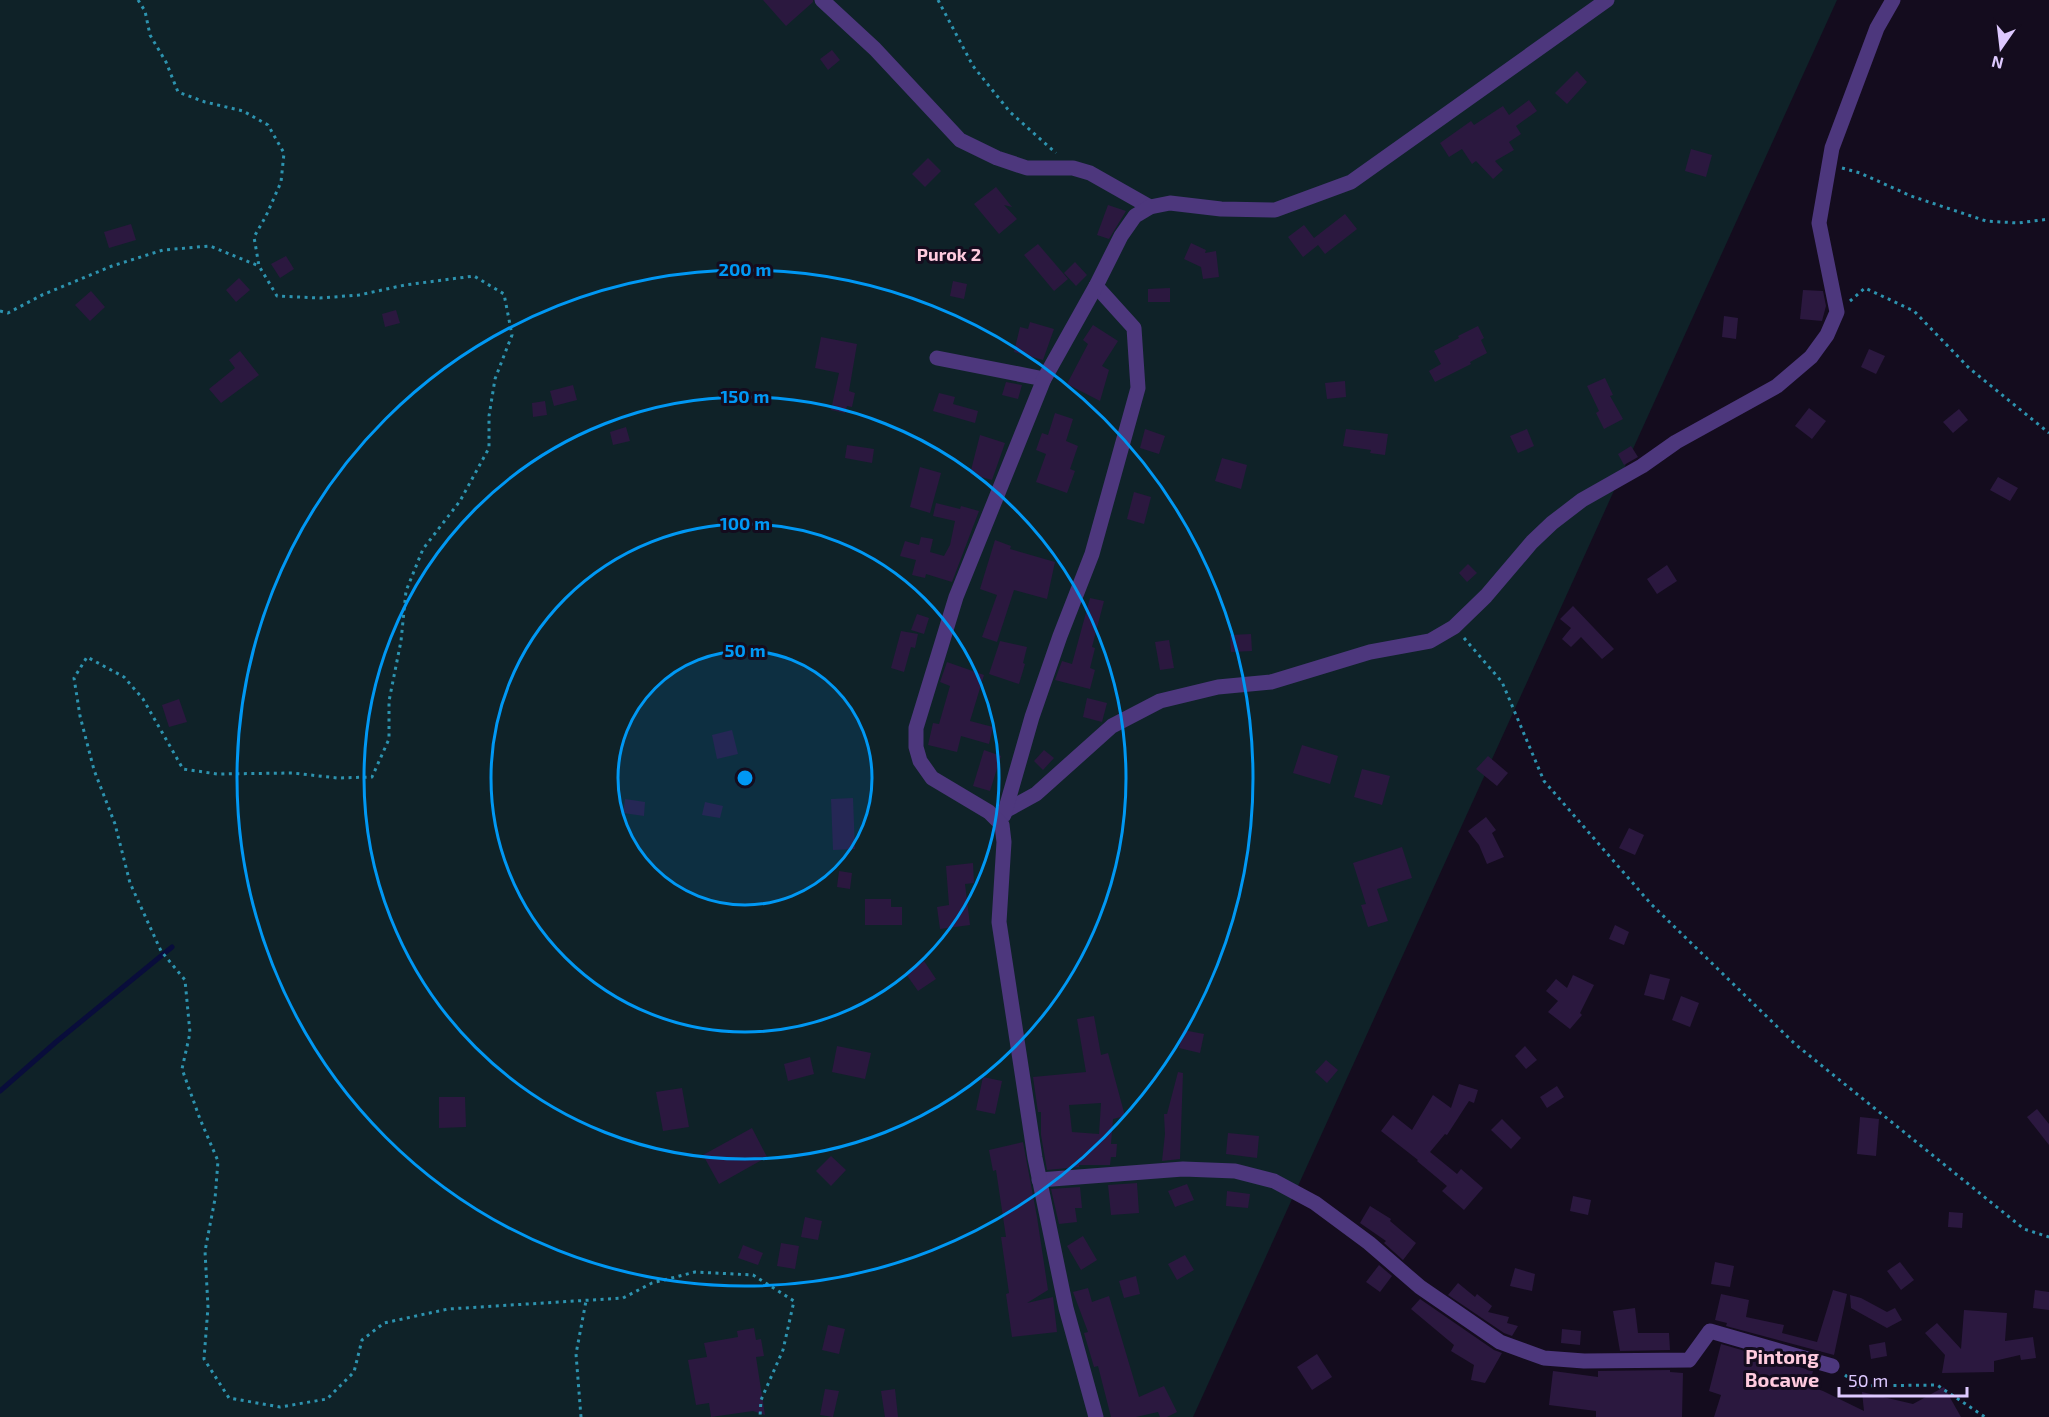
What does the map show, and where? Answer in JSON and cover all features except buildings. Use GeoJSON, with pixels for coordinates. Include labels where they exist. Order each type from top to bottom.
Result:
{"type":"FeatureCollection","features":[{"type":"Feature","properties":{"kind":"street"},"geometry":{"type":"LineString","coordinates":[[822,0],[875,49],[960,140],[997,158],[1027,168],[1073,168],[1090,173],[1150,207]]}},
{"type":"Feature","properties":{"kind":"street"},"geometry":{"type":"LineString","coordinates":[[1004,818],[989,812],[932,778],[920,761],[916,747],[916,728],[956,597],[1044,379],[1096,286],[1120,236],[1135,216],[1150,207],[1170,203],[1230,210],[1275,210],[1351,182],[1607,0]]}},
{"type":"Feature","properties":{"kind":"street"},"geometry":{"type":"LineString","coordinates":[[1004,818],[1036,794],[1112,726],[1160,700],[1218,687],[1271,682],[1370,652],[1430,640],[1454,627],[1508,572],[1532,542],[1575,506],[1642,466],[1676,442],[1777,386],[1811,357],[1827,335],[1837,312],[1819,222],[1832,148],[1877,28],[1893,0]]}},
{"type":"Feature","properties":{"kind":"street"},"geometry":{"type":"LineString","coordinates":[[1096,286],[1134,328],[1138,388],[1092,554],[1032,717],[1004,818],[999,922],[1039,1180],[1066,1308],[1096,1417]]}},
{"type":"Feature","properties":{"kind":"street"},"geometry":{"type":"LineString","coordinates":[[937,358],[1044,379]]}},
{"type":"Feature","properties":{"kind":"street"},"geometry":{"type":"LineString","coordinates":[[1039,1180],[1183,1169],[1235,1171],[1274,1181],[1315,1203],[1369,1243],[1420,1287],[1500,1342],[1544,1358],[1584,1361],[1689,1360],[1710,1331],[1832,1366]]}},
{"type":"Feature","properties":{"kind":"path"},"geometry":{"type":"LineString","coordinates":[[138,0],[145,11],[150,35],[178,92],[243,111],[268,125],[284,153],[281,182],[254,237],[259,266],[277,296],[320,298],[359,295],[405,285],[474,276],[504,294],[512,335],[495,379],[489,416],[489,448],[460,501],[423,549],[406,591],[401,641],[389,701],[389,739],[372,777],[337,778],[293,773],[217,774],[183,769],[143,699],[124,677],[87,657],[74,678],[80,716],[94,770],[115,824],[130,883],[160,951],[185,980],[190,1034],[182,1069],[218,1161],[215,1199],[205,1251],[208,1307],[204,1359],[229,1398],[280,1407],[327,1399],[354,1372],[362,1340],[384,1323],[448,1309],[623,1298],[652,1282],[695,1272],[753,1275],[794,1301],[783,1350],[761,1400],[760,1417]]}},
{"type":"Feature","properties":{"kind":"path"},"geometry":{"type":"LineString","coordinates":[[938,0],[973,66],[1010,112],[1073,168]]}},
{"type":"Feature","properties":{"kind":"path"},"geometry":{"type":"LineString","coordinates":[[1829,165],[1860,173],[1911,196],[1986,221],[2018,223],[2049,219]]}},
{"type":"Feature","properties":{"kind":"path"},"geometry":{"type":"LineString","coordinates":[[0,311],[8,313],[42,295],[112,266],[163,250],[210,246],[259,266]]}},
{"type":"Feature","properties":{"kind":"path"},"geometry":{"type":"LineString","coordinates":[[1837,312],[1865,288],[1914,311],[1969,368],[2049,433]]}},
{"type":"Feature","properties":{"kind":"path"},"geometry":{"type":"LineString","coordinates":[[1454,627],[1502,682],[1544,781],[1651,904],[1795,1044],[2024,1229],[2049,1237]]}},
{"type":"Feature","properties":{"kind":"path"},"geometry":{"type":"LineString","coordinates":[[581,1417],[576,1354],[586,1301]]}},
{"type":"Feature","properties":{"kind":"path"},"geometry":{"type":"LineString","coordinates":[[1832,1366],[1858,1386],[1937,1385],[1985,1417]]}},
{"type":"Feature","properties":{"kind":"shaded area"},"geometry":{"type":"Polygon","coordinates":[[[0,0],[1837,0],[1193,1417],[0,1417],[0,0]]]}},
{"type":"Feature","properties":{"kind":"waterway"},"geometry":{"type":"LineString","coordinates":[[0,1091],[172,947]]}},
{"type":"Feature","properties":{"kind":"district","name":"Purok 2"},"geometry":{"type":"Point","coordinates":[949,254]}},
{"type":"Feature","properties":{"kind":"district","name":"Pintong Bocawe"},"geometry":{"type":"Point","coordinates":[1782,1368]}}]}
